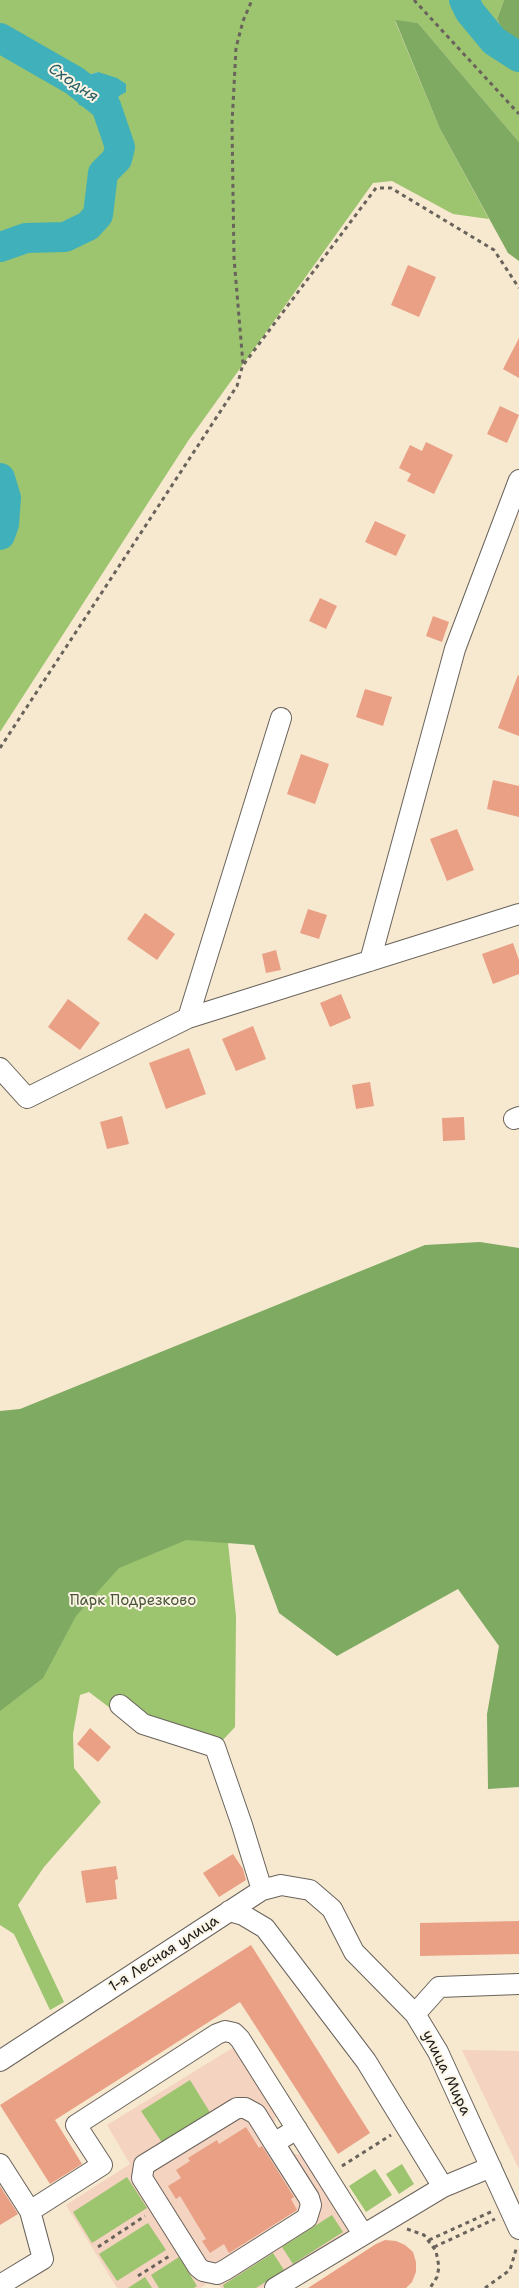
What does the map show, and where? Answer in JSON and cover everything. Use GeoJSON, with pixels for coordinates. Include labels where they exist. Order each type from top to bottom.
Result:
{"type":"FeatureCollection","features":[{"type":"Feature","properties":{"kind":"street"},"geometry":{"type":"LineString","coordinates":[[370,961],[455,649],[519,480]]}},
{"type":"Feature","properties":{"kind":"street"},"geometry":{"type":"LineString","coordinates":[[188,1018],[281,718]]}},
{"type":"Feature","properties":{"kind":"street"},"geometry":{"type":"LineString","coordinates":[[0,1068],[27,1098],[188,1018],[519,914]]}},
{"type":"Feature","properties":{"kind":"street"},"geometry":{"type":"LineString","coordinates":[[120,1704],[143,1724],[215,1747],[262,1890]]}},
{"type":"Feature","properties":{"kind":"street","name":"1-я Лесная улица"},"geometry":{"type":"LineString","coordinates":[[0,2061],[262,1890],[281,1885],[310,1890],[332,1909]]}},
{"type":"Feature","properties":{"kind":"street","name":"улица Мира"},"geometry":{"type":"LineString","coordinates":[[332,1909],[354,1952],[415,2014],[438,2052],[513,2215]]}},
{"type":"Feature","properties":{"kind":"street"},"geometry":{"type":"LineString","coordinates":[[229,1911],[243,1915],[265,1928],[366,2061],[443,2187]]}},
{"type":"Feature","properties":{"kind":"street"},"geometry":{"type":"LineString","coordinates":[[415,2014],[439,1987],[519,1984]]}},
{"type":"Feature","properties":{"kind":"street"},"geometry":{"type":"LineString","coordinates":[[30,2211],[102,2165],[76,2125],[217,2034],[225,2031],[234,2033],[240,2039],[363,2234]]}},
{"type":"Feature","properties":{"kind":"street"},"geometry":{"type":"LineString","coordinates":[[237,2108],[251,2110],[256,2114],[309,2198],[311,2205],[307,2218],[217,2274],[210,2274],[198,2267],[160,2206],[142,2178],[144,2165],[229,2111],[237,2108]]}},
{"type":"Feature","properties":{"kind":"street"},"geometry":{"type":"LineString","coordinates":[[274,2142],[297,2129]]}},
{"type":"Feature","properties":{"kind":"street"},"geometry":{"type":"LineString","coordinates":[[0,2164],[30,2211],[43,2259],[0,2285]]}},
{"type":"Feature","properties":{"kind":"street"},"geometry":{"type":"LineString","coordinates":[[275,2288],[443,2187],[491,2167]]}},
{"type":"Feature","properties":{"kind":"path"},"geometry":{"type":"LineString","coordinates":[[0,748],[237,386],[243,364],[234,258],[232,124],[236,48],[243,21],[252,0]]}},
{"type":"Feature","properties":{"kind":"path"},"geometry":{"type":"LineString","coordinates":[[414,0],[519,114]]}},
{"type":"Feature","properties":{"kind":"path"},"geometry":{"type":"LineString","coordinates":[[243,364],[376,188],[391,188],[494,250],[519,288]]}},
{"type":"Feature","properties":{"kind":"path"},"geometry":{"type":"LineString","coordinates":[[326,2176],[406,2126]]}},
{"type":"Feature","properties":{"kind":"path"},"geometry":{"type":"LineString","coordinates":[[98,2247],[160,2206]]}},
{"type":"Feature","properties":{"kind":"path"},"geometry":{"type":"LineString","coordinates":[[429,2240],[513,2215]]}},
{"type":"Feature","properties":{"kind":"path"},"geometry":{"type":"LineString","coordinates":[[434,2247],[513,2215]]}},
{"type":"Feature","properties":{"kind":"path"},"geometry":{"type":"LineString","coordinates":[[399,2229],[415,2231],[429,2240],[434,2247],[439,2266],[437,2277],[430,2288]]}},
{"type":"Feature","properties":{"kind":"path"},"geometry":{"type":"LineString","coordinates":[[485,2288],[510,2270],[519,2244]]}},
{"type":"Feature","properties":{"kind":"path"},"geometry":{"type":"LineString","coordinates":[[138,2276],[185,2246]]}},
{"type":"Feature","properties":{"kind":"shaded area"},"geometry":{"type":"Polygon","coordinates":[[[234,2047],[276,2114],[274,2124],[291,2153],[301,2155],[348,2231],[262,2288],[221,2288],[215,2279],[200,2288],[117,2288],[66,2205],[130,2164],[107,2125],[234,2047]]]}},
{"type":"Feature","properties":{"kind":"shaded area"},"geometry":{"type":"Polygon","coordinates":[[[462,2050],[519,2051],[519,2169],[462,2050]]]}},
{"type":"Feature","properties":{"kind":"green space"},"geometry":{"type":"Polygon","coordinates":[[[0,0],[504,0],[497,19],[506,37],[508,57],[519,62],[519,142],[418,23],[395,21],[440,129],[489,219],[453,214],[392,181],[373,183],[188,441],[0,732],[0,0]],[[98,72],[79,78],[92,109],[106,123],[108,132],[124,143],[119,134],[116,115],[119,96],[98,72]]]}},
{"type":"Feature","properties":{"kind":"green space"},"geometry":{"type":"Polygon","coordinates":[[[504,0],[519,0],[519,62],[508,57],[506,37],[497,19],[504,0]]]}},
{"type":"Feature","properties":{"kind":"green space"},"geometry":{"type":"Polygon","coordinates":[[[395,20],[418,23],[519,142],[519,261],[508,253],[440,129],[395,20]]]}},
{"type":"Feature","properties":{"kind":"green space"},"geometry":{"type":"Polygon","coordinates":[[[480,1242],[519,1248],[519,1787],[488,1789],[487,1714],[499,1646],[458,1589],[337,1656],[279,1613],[254,1545],[186,1540],[119,1568],[76,1616],[43,1678],[0,1711],[0,1411],[20,1409],[425,1245],[480,1242]]]}},
{"type":"Feature","properties":{"kind":"green space","name":"Парк Подрезково"},"geometry":{"type":"Polygon","coordinates":[[[223,1497],[236,1616],[235,1727],[208,1756],[139,1730],[89,1692],[80,1695],[73,1734],[74,1768],[101,1802],[44,1867],[18,1905],[64,2002],[50,2010],[14,1934],[0,1925],[0,1506],[223,1497]]]}},
{"type":"Feature","properties":{"kind":"green space"},"geometry":{"type":"Polygon","coordinates":[[[190,2080],[211,2114],[163,2144],[141,2111],[190,2080]]]}},
{"type":"Feature","properties":{"kind":"green space"},"geometry":{"type":"Polygon","coordinates":[[[402,2164],[414,2184],[399,2194],[386,2174],[402,2164]]]}},
{"type":"Feature","properties":{"kind":"green space"},"geometry":{"type":"Polygon","coordinates":[[[375,2169],[392,2195],[366,2212],[349,2186],[375,2169]]]}},
{"type":"Feature","properties":{"kind":"green space"},"geometry":{"type":"Polygon","coordinates":[[[127,2177],[147,2208],[92,2243],[73,2212],[127,2177]]]}},
{"type":"Feature","properties":{"kind":"green space"},"geometry":{"type":"Polygon","coordinates":[[[332,2215],[343,2232],[293,2264],[282,2247],[332,2215]]]}},
{"type":"Feature","properties":{"kind":"green space"},"geometry":{"type":"Polygon","coordinates":[[[148,2223],[166,2250],[117,2281],[99,2254],[148,2223]]]}},
{"type":"Feature","properties":{"kind":"green space"},"geometry":{"type":"Polygon","coordinates":[[[273,2253],[284,2270],[256,2288],[224,2288],[223,2285],[273,2253]]]}},
{"type":"Feature","properties":{"kind":"green space"},"geometry":{"type":"Polygon","coordinates":[[[179,2257],[197,2286],[194,2288],[159,2288],[151,2275],[179,2257]]]}},
{"type":"Feature","properties":{"kind":"green space"},"geometry":{"type":"Polygon","coordinates":[[[145,2277],[152,2288],[128,2288],[145,2277]]]}},
{"type":"Feature","properties":{"kind":"water"},"geometry":{"type":"Polygon","coordinates":[[[98,72],[117,78],[126,84],[126,92],[119,96],[116,106],[119,134],[124,143],[124,150],[116,152],[106,122],[92,109],[79,105],[76,96],[74,87],[79,78],[98,72]]]}},
{"type":"Feature","properties":{"kind":"building"},"geometry":{"type":"Polygon","coordinates":[[[408,265],[436,277],[419,317],[391,305],[408,265]]]}},
{"type":"Feature","properties":{"kind":"building"},"geometry":{"type":"Polygon","coordinates":[[[519,338],[519,378],[503,369],[519,338]]]}},
{"type":"Feature","properties":{"kind":"building"},"geometry":{"type":"Polygon","coordinates":[[[500,406],[519,415],[507,443],[487,434],[500,406]]]}},
{"type":"Feature","properties":{"kind":"building"},"geometry":{"type":"Polygon","coordinates":[[[426,442],[453,455],[434,494],[407,481],[411,474],[399,468],[410,445],[422,451],[426,442]]]}},
{"type":"Feature","properties":{"kind":"building"},"geometry":{"type":"Polygon","coordinates":[[[375,521],[406,535],[396,556],[365,542],[375,521]]]}},
{"type":"Feature","properties":{"kind":"building"},"geometry":{"type":"Polygon","coordinates":[[[320,598],[337,606],[326,629],[309,621],[320,598]]]}},
{"type":"Feature","properties":{"kind":"building"},"geometry":{"type":"Polygon","coordinates":[[[433,616],[449,622],[442,642],[426,636],[433,616]]]}},
{"type":"Feature","properties":{"kind":"building"},"geometry":{"type":"Polygon","coordinates":[[[519,676],[519,736],[498,728],[519,676]]]}},
{"type":"Feature","properties":{"kind":"building"},"geometry":{"type":"Polygon","coordinates":[[[365,689],[392,697],[383,726],[356,717],[365,689]]]}},
{"type":"Feature","properties":{"kind":"building"},"geometry":{"type":"Polygon","coordinates":[[[301,754],[329,764],[315,804],[287,794],[301,754]]]}},
{"type":"Feature","properties":{"kind":"building"},"geometry":{"type":"Polygon","coordinates":[[[493,780],[519,786],[519,817],[487,809],[493,780]]]}},
{"type":"Feature","properties":{"kind":"building"},"geometry":{"type":"Polygon","coordinates":[[[457,829],[474,870],[447,881],[430,839],[457,829]]]}},
{"type":"Feature","properties":{"kind":"building"},"geometry":{"type":"Polygon","coordinates":[[[308,909],[327,915],[319,939],[300,933],[308,909]]]}},
{"type":"Feature","properties":{"kind":"building"},"geometry":{"type":"Polygon","coordinates":[[[145,913],[175,934],[157,960],[127,939],[145,913]]]}},
{"type":"Feature","properties":{"kind":"building"},"geometry":{"type":"Polygon","coordinates":[[[513,943],[519,960],[519,974],[493,984],[482,954],[513,943]]]}},
{"type":"Feature","properties":{"kind":"building"},"geometry":{"type":"Polygon","coordinates":[[[276,950],[281,970],[266,973],[262,954],[276,950]]]}},
{"type":"Feature","properties":{"kind":"building"},"geometry":{"type":"Polygon","coordinates":[[[341,994],[351,1018],[330,1027],[320,1003],[341,994]]]}},
{"type":"Feature","properties":{"kind":"building"},"geometry":{"type":"Polygon","coordinates":[[[68,999],[100,1023],[80,1050],[48,1027],[68,999]]]}},
{"type":"Feature","properties":{"kind":"building"},"geometry":{"type":"Polygon","coordinates":[[[253,1026],[266,1059],[236,1071],[222,1039],[253,1026]]]}},
{"type":"Feature","properties":{"kind":"building"},"geometry":{"type":"Polygon","coordinates":[[[189,1048],[206,1094],[166,1109],[149,1063],[189,1048]]]}},
{"type":"Feature","properties":{"kind":"building"},"geometry":{"type":"Polygon","coordinates":[[[370,1082],[374,1106],[356,1109],[352,1085],[370,1082]]]}},
{"type":"Feature","properties":{"kind":"building"},"geometry":{"type":"Polygon","coordinates":[[[122,1116],[129,1144],[107,1149],[100,1122],[122,1116]]]}},
{"type":"Feature","properties":{"kind":"building"},"geometry":{"type":"Polygon","coordinates":[[[464,1117],[465,1140],[443,1141],[442,1118],[464,1117]]]}},
{"type":"Feature","properties":{"kind":"building"},"geometry":{"type":"Polygon","coordinates":[[[90,1728],[111,1747],[98,1762],[77,1744],[90,1728]]]}},
{"type":"Feature","properties":{"kind":"building"},"geometry":{"type":"Polygon","coordinates":[[[233,1854],[243,1869],[246,1880],[219,1897],[203,1873],[233,1854]]]}},
{"type":"Feature","properties":{"kind":"building"},"geometry":{"type":"Polygon","coordinates":[[[116,1866],[118,1879],[115,1880],[117,1899],[86,1903],[81,1871],[116,1866]]]}},
{"type":"Feature","properties":{"kind":"building"},"geometry":{"type":"Polygon","coordinates":[[[519,1921],[519,1954],[420,1956],[420,1923],[519,1921]]]}},
{"type":"Feature","properties":{"kind":"building"},"geometry":{"type":"Polygon","coordinates":[[[251,1945],[370,2133],[338,2154],[240,2002],[55,2120],[82,2164],[50,2184],[0,2105],[251,1945]]]}},
{"type":"Feature","properties":{"kind":"building"},"geometry":{"type":"Polygon","coordinates":[[[246,2127],[259,2148],[262,2146],[294,2197],[291,2199],[297,2210],[229,2253],[224,2244],[210,2253],[202,2241],[206,2239],[180,2196],[176,2199],[168,2186],[181,2178],[176,2170],[190,2161],[188,2158],[217,2140],[219,2144],[246,2127]]]}},
{"type":"Feature","properties":{"kind":"building"},"geometry":{"type":"Polygon","coordinates":[[[0,2186],[18,2214],[0,2225],[0,2186]]]}},
{"type":"Feature","properties":{"kind":"building"},"geometry":{"type":"Polygon","coordinates":[[[385,2240],[396,2241],[405,2245],[413,2252],[416,2272],[412,2282],[406,2288],[308,2288],[376,2244],[385,2240]]]}},
{"type":"Feature","properties":{"kind":"waterway","name":"Сходня"},"geometry":{"type":"LineString","coordinates":[[464,0],[470,12],[494,41],[519,57]]}},
{"type":"Feature","properties":{"kind":"waterway","name":"Сходня"},"geometry":{"type":"LineString","coordinates":[[0,38],[75,81],[106,106],[120,147],[117,159],[103,173],[98,215],[88,226],[65,237],[26,238],[0,247]]}},
{"type":"Feature","properties":{"kind":"waterway","name":"Сходня"},"geometry":{"type":"LineString","coordinates":[[0,478],[6,498],[4,524],[0,535]]}}]}
